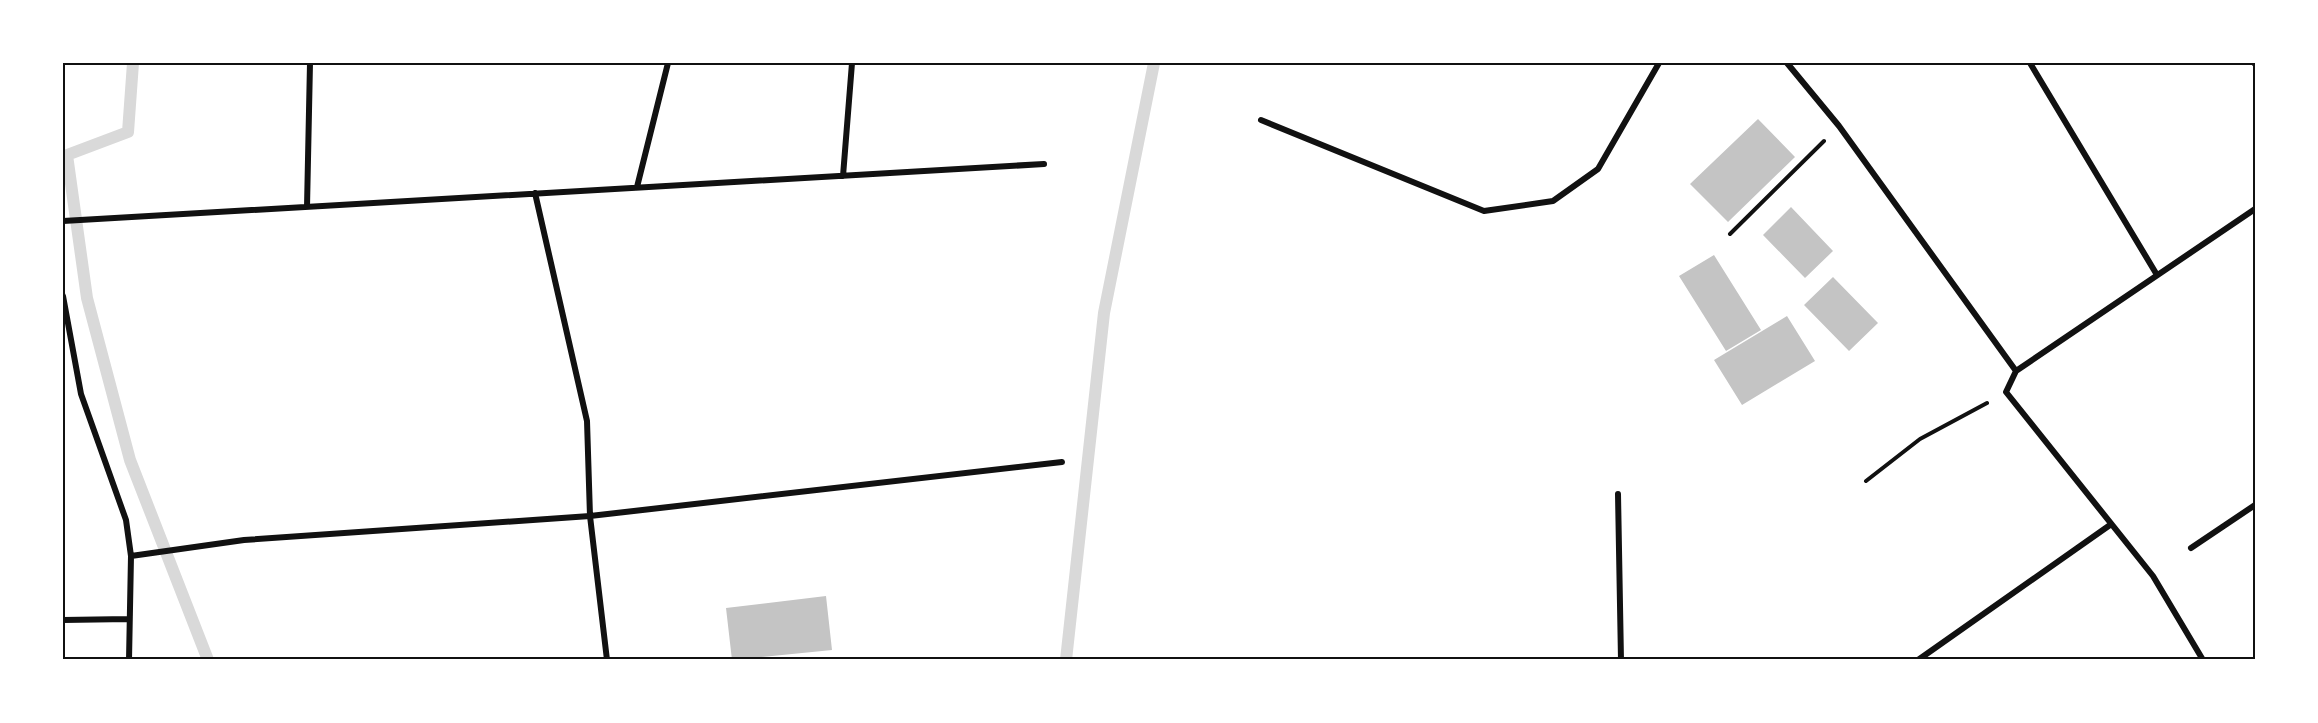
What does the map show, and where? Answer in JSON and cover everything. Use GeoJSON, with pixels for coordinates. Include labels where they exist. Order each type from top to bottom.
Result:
{"type":"FeatureCollection","features":[{"type":"Feature","properties":{"kind":"street"},"geometry":{"type":"LineString","coordinates":[[307,207],[310,63]]}},
{"type":"Feature","properties":{"kind":"street"},"geometry":{"type":"LineString","coordinates":[[637,187],[668,63]]}},
{"type":"Feature","properties":{"kind":"street"},"geometry":{"type":"LineString","coordinates":[[843,176],[852,63]]}},
{"type":"Feature","properties":{"kind":"street"},"geometry":{"type":"LineString","coordinates":[[1261,120],[1484,211],[1552,201],[1598,170],[1659,63]]}},
{"type":"Feature","properties":{"kind":"street"},"geometry":{"type":"LineString","coordinates":[[1787,63],[1839,126],[2016,371]]}},
{"type":"Feature","properties":{"kind":"street"},"geometry":{"type":"LineString","coordinates":[[2030,63],[2157,274]]}},
{"type":"Feature","properties":{"kind":"street"},"geometry":{"type":"LineString","coordinates":[[63,221],[1044,164]]}},
{"type":"Feature","properties":{"kind":"street"},"geometry":{"type":"LineString","coordinates":[[535,193],[587,421],[590,516],[607,660]]}},
{"type":"Feature","properties":{"kind":"street"},"geometry":{"type":"LineString","coordinates":[[2203,660],[2153,576],[2006,392],[2016,371],[2255,209]]}},
{"type":"Feature","properties":{"kind":"street"},"geometry":{"type":"LineString","coordinates":[[63,296],[76,373],[126,520],[131,556],[129,660]]}},
{"type":"Feature","properties":{"kind":"street"},"geometry":{"type":"LineString","coordinates":[[131,556],[206,544],[590,516],[1062,462]]}},
{"type":"Feature","properties":{"kind":"street"},"geometry":{"type":"LineString","coordinates":[[1618,494],[1621,660]]}},
{"type":"Feature","properties":{"kind":"street"},"geometry":{"type":"LineString","coordinates":[[2192,548],[2255,505]]}},
{"type":"Feature","properties":{"kind":"street"},"geometry":{"type":"LineString","coordinates":[[1918,660],[2110,525]]}},
{"type":"Feature","properties":{"kind":"street"},"geometry":{"type":"LineString","coordinates":[[63,620],[129,619]]}},
{"type":"Feature","properties":{"kind":"path"},"geometry":{"type":"LineString","coordinates":[[1730,234],[1839,126]]}},
{"type":"Feature","properties":{"kind":"path"},"geometry":{"type":"LineString","coordinates":[[1866,481],[1920,439],[2006,392]]}},
{"type":"Feature","properties":{"kind":"building"},"geometry":{"type":"Polygon","coordinates":[[[1758,119],[1795,157],[1728,222],[1690,184],[1758,119]]]}},
{"type":"Feature","properties":{"kind":"building"},"geometry":{"type":"Polygon","coordinates":[[[1791,207],[1833,251],[1805,278],[1763,235],[1791,207]]]}},
{"type":"Feature","properties":{"kind":"building"},"geometry":{"type":"Polygon","coordinates":[[[1714,255],[1761,330],[1726,351],[1679,276],[1714,255]]]}},
{"type":"Feature","properties":{"kind":"building"},"geometry":{"type":"Polygon","coordinates":[[[1833,277],[1878,323],[1849,351],[1804,305],[1833,277]]]}},
{"type":"Feature","properties":{"kind":"building"},"geometry":{"type":"Polygon","coordinates":[[[1787,316],[1815,361],[1742,405],[1714,360],[1787,316]]]}},
{"type":"Feature","properties":{"kind":"building"},"geometry":{"type":"Polygon","coordinates":[[[826,596],[832,650],[732,660],[726,608],[826,596]]]}},
{"type":"Feature","properties":{"kind":"waterway"},"geometry":{"type":"LineString","coordinates":[[133,63],[128,132],[67,155],[87,298],[130,460],[208,660]]}},
{"type":"Feature","properties":{"kind":"waterway"},"geometry":{"type":"LineString","coordinates":[[1066,660],[1104,313],[1154,63]]}}]}
